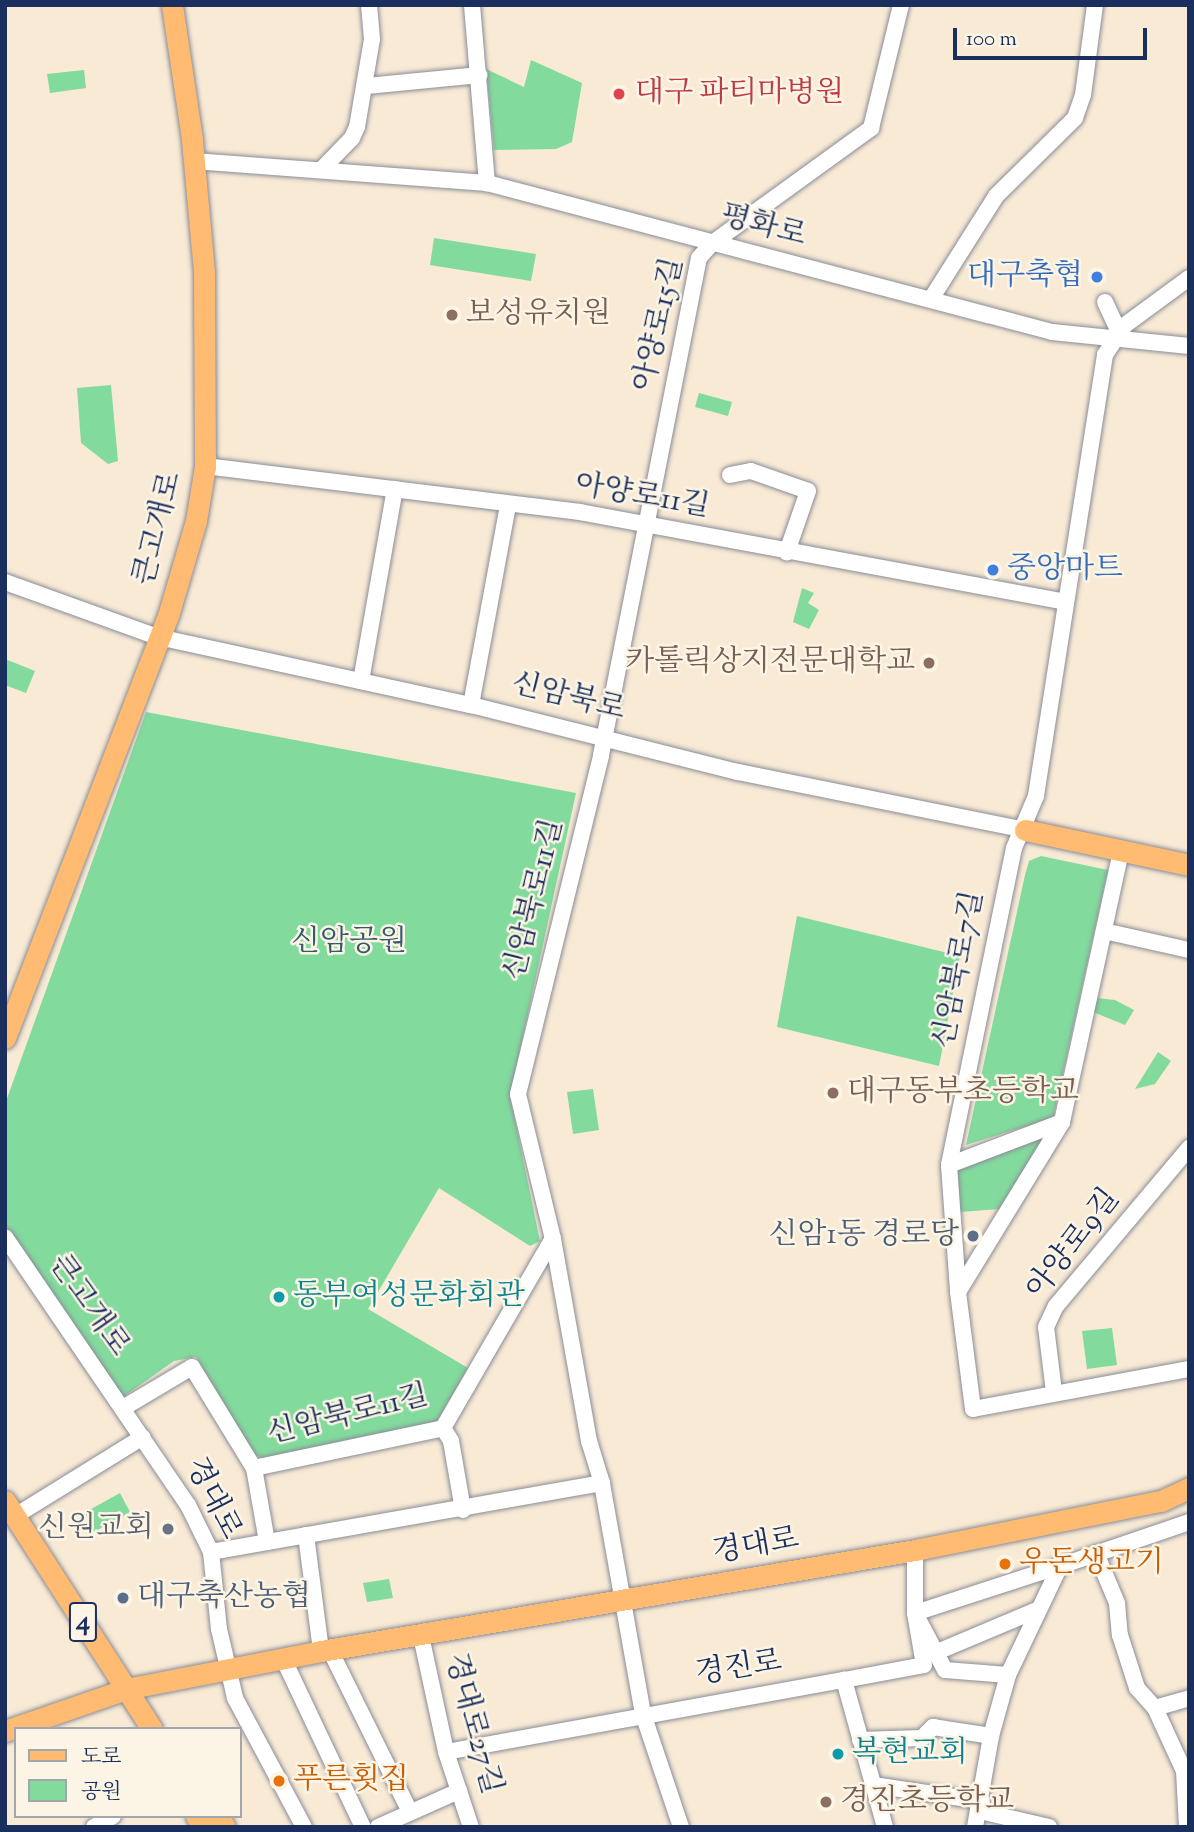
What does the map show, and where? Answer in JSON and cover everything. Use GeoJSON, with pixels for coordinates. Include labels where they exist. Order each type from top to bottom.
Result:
{"type":"FeatureCollection","features":[{"type":"Feature","properties":{"kind":"main road","name":"큰고개로"},"geometry":{"type":"LineString","coordinates":[[5,1038],[186,562],[205,466],[207,348],[194,161],[172,5]]}},
{"type":"Feature","properties":{"kind":"main road","name":"신암북로"},"geometry":{"type":"LineString","coordinates":[[1025,830],[1189,865]]}},
{"type":"Feature","properties":{"kind":"main road","name":"경대로"},"geometry":{"type":"LineString","coordinates":[[17,1727],[126,1689],[283,1658],[915,1550],[1161,1501],[1189,1488]]}},
{"type":"Feature","properties":{"kind":"main road","name":"4"},"geometry":{"type":"LineString","coordinates":[[10,1508],[151,1727]]}},
{"type":"Feature","properties":{"kind":"street"},"geometry":{"type":"LineString","coordinates":[[322,169],[352,138],[366,86],[372,39],[369,5]]}},
{"type":"Feature","properties":{"kind":"street"},"geometry":{"type":"LineString","coordinates":[[472,5],[487,183]]}},
{"type":"Feature","properties":{"kind":"street","name":"아양로15길"},"geometry":{"type":"LineString","coordinates":[[602,738],[699,258],[711,244],[870,128],[876,118],[901,5]]}},
{"type":"Feature","properties":{"kind":"street"},"geometry":{"type":"LineString","coordinates":[[931,299],[996,196],[1075,118],[1083,95],[1095,5]]}},
{"type":"Feature","properties":{"kind":"street"},"geometry":{"type":"LineString","coordinates":[[366,86],[479,75]]}},
{"type":"Feature","properties":{"kind":"street","name":"평화로"},"geometry":{"type":"LineString","coordinates":[[194,161],[487,183],[633,219],[711,244],[1052,332],[1115,336],[1189,346]]}},
{"type":"Feature","properties":{"kind":"street"},"geometry":{"type":"LineString","coordinates":[[1115,336],[1189,278]]}},
{"type":"Feature","properties":{"kind":"street"},"geometry":{"type":"LineString","coordinates":[[1025,830],[1036,796],[1097,400],[1115,336],[1105,302]]}},
{"type":"Feature","properties":{"kind":"street","name":"아양로11길"},"geometry":{"type":"LineString","coordinates":[[205,466],[396,489],[646,524],[1066,602]]}},
{"type":"Feature","properties":{"kind":"street"},"geometry":{"type":"LineString","coordinates":[[730,475],[751,471],[808,491],[787,552]]}},
{"type":"Feature","properties":{"kind":"street"},"geometry":{"type":"LineString","coordinates":[[361,681],[396,489]]}},
{"type":"Feature","properties":{"kind":"street"},"geometry":{"type":"LineString","coordinates":[[471,705],[508,505]]}},
{"type":"Feature","properties":{"kind":"street","name":"신암북로"},"geometry":{"type":"LineString","coordinates":[[5,582],[158,637],[471,705],[738,772],[1025,830]]}},
{"type":"Feature","properties":{"kind":"street","name":"신암북로11길"},"geometry":{"type":"LineString","coordinates":[[602,738],[518,1094],[552,1239],[589,1441],[602,1483],[619,1601]]}},
{"type":"Feature","properties":{"kind":"street","name":"신암북로7길"},"geometry":{"type":"LineString","coordinates":[[1025,830],[1011,860],[949,1165],[958,1292],[973,1409],[1189,1369]]}},
{"type":"Feature","properties":{"kind":"street"},"geometry":{"type":"LineString","coordinates":[[958,1292],[1062,1122],[1121,852]]}},
{"type":"Feature","properties":{"kind":"street"},"geometry":{"type":"LineString","coordinates":[[1104,931],[1189,950]]}},
{"type":"Feature","properties":{"kind":"street"},"geometry":{"type":"LineString","coordinates":[[949,1165],[1062,1122]]}},
{"type":"Feature","properties":{"kind":"street","name":"아양로9길"},"geometry":{"type":"LineString","coordinates":[[1054,1392],[1046,1328],[1056,1306],[1189,1148]]}},
{"type":"Feature","properties":{"kind":"street","name":"큰고개로"},"geometry":{"type":"LineString","coordinates":[[5,1237],[123,1408]]}},
{"type":"Feature","properties":{"kind":"street","name":"신암북로11길"},"geometry":{"type":"LineString","coordinates":[[123,1408],[192,1367],[254,1468],[443,1428],[552,1239]]}},
{"type":"Feature","properties":{"kind":"street","name":"경대로"},"geometry":{"type":"LineString","coordinates":[[123,1408],[188,1505],[211,1552],[228,1669],[235,1698],[304,1827]]}},
{"type":"Feature","properties":{"kind":"street"},"geometry":{"type":"LineString","coordinates":[[443,1428],[451,1441],[463,1510]]}},
{"type":"Feature","properties":{"kind":"street"},"geometry":{"type":"LineString","coordinates":[[10,1508],[144,1437]]}},
{"type":"Feature","properties":{"kind":"street"},"geometry":{"type":"LineString","coordinates":[[254,1468],[267,1542]]}},
{"type":"Feature","properties":{"kind":"street"},"geometry":{"type":"LineString","coordinates":[[211,1552],[463,1510],[602,1483]]}},
{"type":"Feature","properties":{"kind":"street"},"geometry":{"type":"LineString","coordinates":[[915,1613],[1096,1553],[1187,1527]]}},
{"type":"Feature","properties":{"kind":"street"},"geometry":{"type":"LineString","coordinates":[[306,1535],[326,1651],[410,1812]]}},
{"type":"Feature","properties":{"kind":"street"},"geometry":{"type":"LineString","coordinates":[[915,1550],[915,1613],[945,1670],[1008,1675]]}},
{"type":"Feature","properties":{"kind":"street"},"geometry":{"type":"LineString","coordinates":[[1096,1553],[1117,1602],[1120,1634],[1137,1688],[1155,1708],[1186,1770],[1187,1827]]}},
{"type":"Feature","properties":{"kind":"street"},"geometry":{"type":"LineString","coordinates":[[979,1813],[991,1736],[1008,1675],[1060,1566]]}},
{"type":"Feature","properties":{"kind":"street"},"geometry":{"type":"LineString","coordinates":[[619,1601],[643,1714],[680,1824],[663,1827]]}},
{"type":"Feature","properties":{"kind":"street"},"geometry":{"type":"LineString","coordinates":[[937,1652],[1037,1610]]}},
{"type":"Feature","properties":{"kind":"street","name":"경진로"},"geometry":{"type":"LineString","coordinates":[[446,1752],[643,1714],[924,1665],[915,1613]]}},
{"type":"Feature","properties":{"kind":"street","name":"경대로27길"},"geometry":{"type":"LineString","coordinates":[[421,1636],[446,1752],[471,1827]]}},
{"type":"Feature","properties":{"kind":"street"},"geometry":{"type":"LineString","coordinates":[[283,1658],[363,1827]]}},
{"type":"Feature","properties":{"kind":"street"},"geometry":{"type":"LineString","coordinates":[[844,1680],[885,1827]]}},
{"type":"Feature","properties":{"kind":"street"},"geometry":{"type":"LineString","coordinates":[[1155,1708],[1189,1698]]}},
{"type":"Feature","properties":{"kind":"street"},"geometry":{"type":"LineString","coordinates":[[860,1740],[922,1738],[933,1727],[991,1736]]}},
{"type":"Feature","properties":{"kind":"street"},"geometry":{"type":"LineString","coordinates":[[873,1785],[925,1793],[979,1813],[1049,1827]]}},
{"type":"Feature","properties":{"kind":"street"},"geometry":{"type":"LineString","coordinates":[[379,1827],[459,1791]]}},
{"type":"Feature","properties":{"kind":"street"},"geometry":{"type":"LineString","coordinates":[[94,1827],[110,1818]]}},
{"type":"Feature","properties":{"kind":"green space"},"geometry":{"type":"Polygon","coordinates":[[[531,60],[582,83],[572,142],[556,149],[494,150],[486,69],[524,87],[531,60]]]}},
{"type":"Feature","properties":{"kind":"green space"},"geometry":{"type":"Polygon","coordinates":[[[84,70],[86,88],[50,93],[47,74],[84,70]]]}},
{"type":"Feature","properties":{"kind":"green space"},"geometry":{"type":"Polygon","coordinates":[[[434,238],[536,254],[531,281],[430,265],[434,238]]]}},
{"type":"Feature","properties":{"kind":"green space"},"geometry":{"type":"Polygon","coordinates":[[[111,385],[118,461],[108,464],[81,443],[77,388],[111,385]]]}},
{"type":"Feature","properties":{"kind":"green space"},"geometry":{"type":"Polygon","coordinates":[[[699,393],[732,402],[728,416],[695,407],[699,393]]]}},
{"type":"Feature","properties":{"kind":"green space"},"geometry":{"type":"Polygon","coordinates":[[[802,588],[814,593],[808,603],[819,610],[809,629],[793,622],[802,588]]]}},
{"type":"Feature","properties":{"kind":"green space"},"geometry":{"type":"Polygon","coordinates":[[[5,659],[35,671],[26,693],[5,685],[5,659]]]}},
{"type":"Feature","properties":{"kind":"green space","name":"신암공원"},"geometry":{"type":"Polygon","coordinates":[[[146,712],[576,793],[510,1096],[540,1241],[530,1246],[439,1188],[368,1309],[468,1368],[436,1423],[265,1459],[255,1455],[196,1357],[174,1361],[123,1397],[5,1231],[5,1104],[146,712]]]}},
{"type":"Feature","properties":{"kind":"green space"},"geometry":{"type":"Polygon","coordinates":[[[1041,856],[1108,870],[1053,1118],[966,1145],[1025,875],[1029,861],[1041,856]]]}},
{"type":"Feature","properties":{"kind":"green space"},"geometry":{"type":"Polygon","coordinates":[[[797,916],[960,956],[939,1066],[777,1027],[797,916]]]}},
{"type":"Feature","properties":{"kind":"green space"},"geometry":{"type":"Polygon","coordinates":[[[1096,998],[1115,1000],[1134,1010],[1125,1025],[1093,1012],[1096,998]]]}},
{"type":"Feature","properties":{"kind":"green space"},"geometry":{"type":"Polygon","coordinates":[[[1158,1052],[1171,1061],[1155,1084],[1135,1089],[1158,1052]]]}},
{"type":"Feature","properties":{"kind":"green space"},"geometry":{"type":"Polygon","coordinates":[[[593,1089],[599,1130],[573,1134],[567,1092],[593,1089]]]}},
{"type":"Feature","properties":{"kind":"green space"},"geometry":{"type":"Polygon","coordinates":[[[1044,1137],[1000,1209],[960,1212],[955,1168],[1044,1137]]]}},
{"type":"Feature","properties":{"kind":"green space"},"geometry":{"type":"Polygon","coordinates":[[[1112,1328],[1117,1365],[1087,1369],[1082,1331],[1112,1328]]]}},
{"type":"Feature","properties":{"kind":"green space"},"geometry":{"type":"Polygon","coordinates":[[[120,1493],[130,1512],[94,1532],[84,1513],[120,1493]]]}},
{"type":"Feature","properties":{"kind":"green space"},"geometry":{"type":"Polygon","coordinates":[[[389,1579],[393,1598],[367,1602],[363,1583],[389,1579]]]}},
{"type":"Feature","properties":{"kind":"place","name":"대구 파티마병원"},"geometry":{"type":"Point","coordinates":[619,94]}},
{"type":"Feature","properties":{"kind":"place","name":"대구축협"},"geometry":{"type":"Point","coordinates":[1097,277]}},
{"type":"Feature","properties":{"kind":"place","name":"보성유치원"},"geometry":{"type":"Point","coordinates":[452,315]}},
{"type":"Feature","properties":{"kind":"place","name":"중앙마트"},"geometry":{"type":"Point","coordinates":[993,570]}},
{"type":"Feature","properties":{"kind":"place","name":"카톨릭상지전문대학교"},"geometry":{"type":"Point","coordinates":[929,663]}},
{"type":"Feature","properties":{"kind":"place","name":"대구동부초등학교"},"geometry":{"type":"Point","coordinates":[833,1093]}},
{"type":"Feature","properties":{"kind":"place","name":"신암1동 경로당"},"geometry":{"type":"Point","coordinates":[973,1236]}},
{"type":"Feature","properties":{"kind":"place","name":"동부여성문화회관"},"geometry":{"type":"Point","coordinates":[279,1297]}},
{"type":"Feature","properties":{"kind":"place","name":"신원교회"},"geometry":{"type":"Point","coordinates":[168,1529]}},
{"type":"Feature","properties":{"kind":"place","name":"우돈생고기"},"geometry":{"type":"Point","coordinates":[1005,1564]}},
{"type":"Feature","properties":{"kind":"place","name":"대구축산농협"},"geometry":{"type":"Point","coordinates":[123,1598]}},
{"type":"Feature","properties":{"kind":"place","name":"복현교회"},"geometry":{"type":"Point","coordinates":[838,1754]}},
{"type":"Feature","properties":{"kind":"place","name":"푸른횟집"},"geometry":{"type":"Point","coordinates":[279,1781]}},
{"type":"Feature","properties":{"kind":"place","name":"경진초등학교"},"geometry":{"type":"Point","coordinates":[826,1802]}}]}
